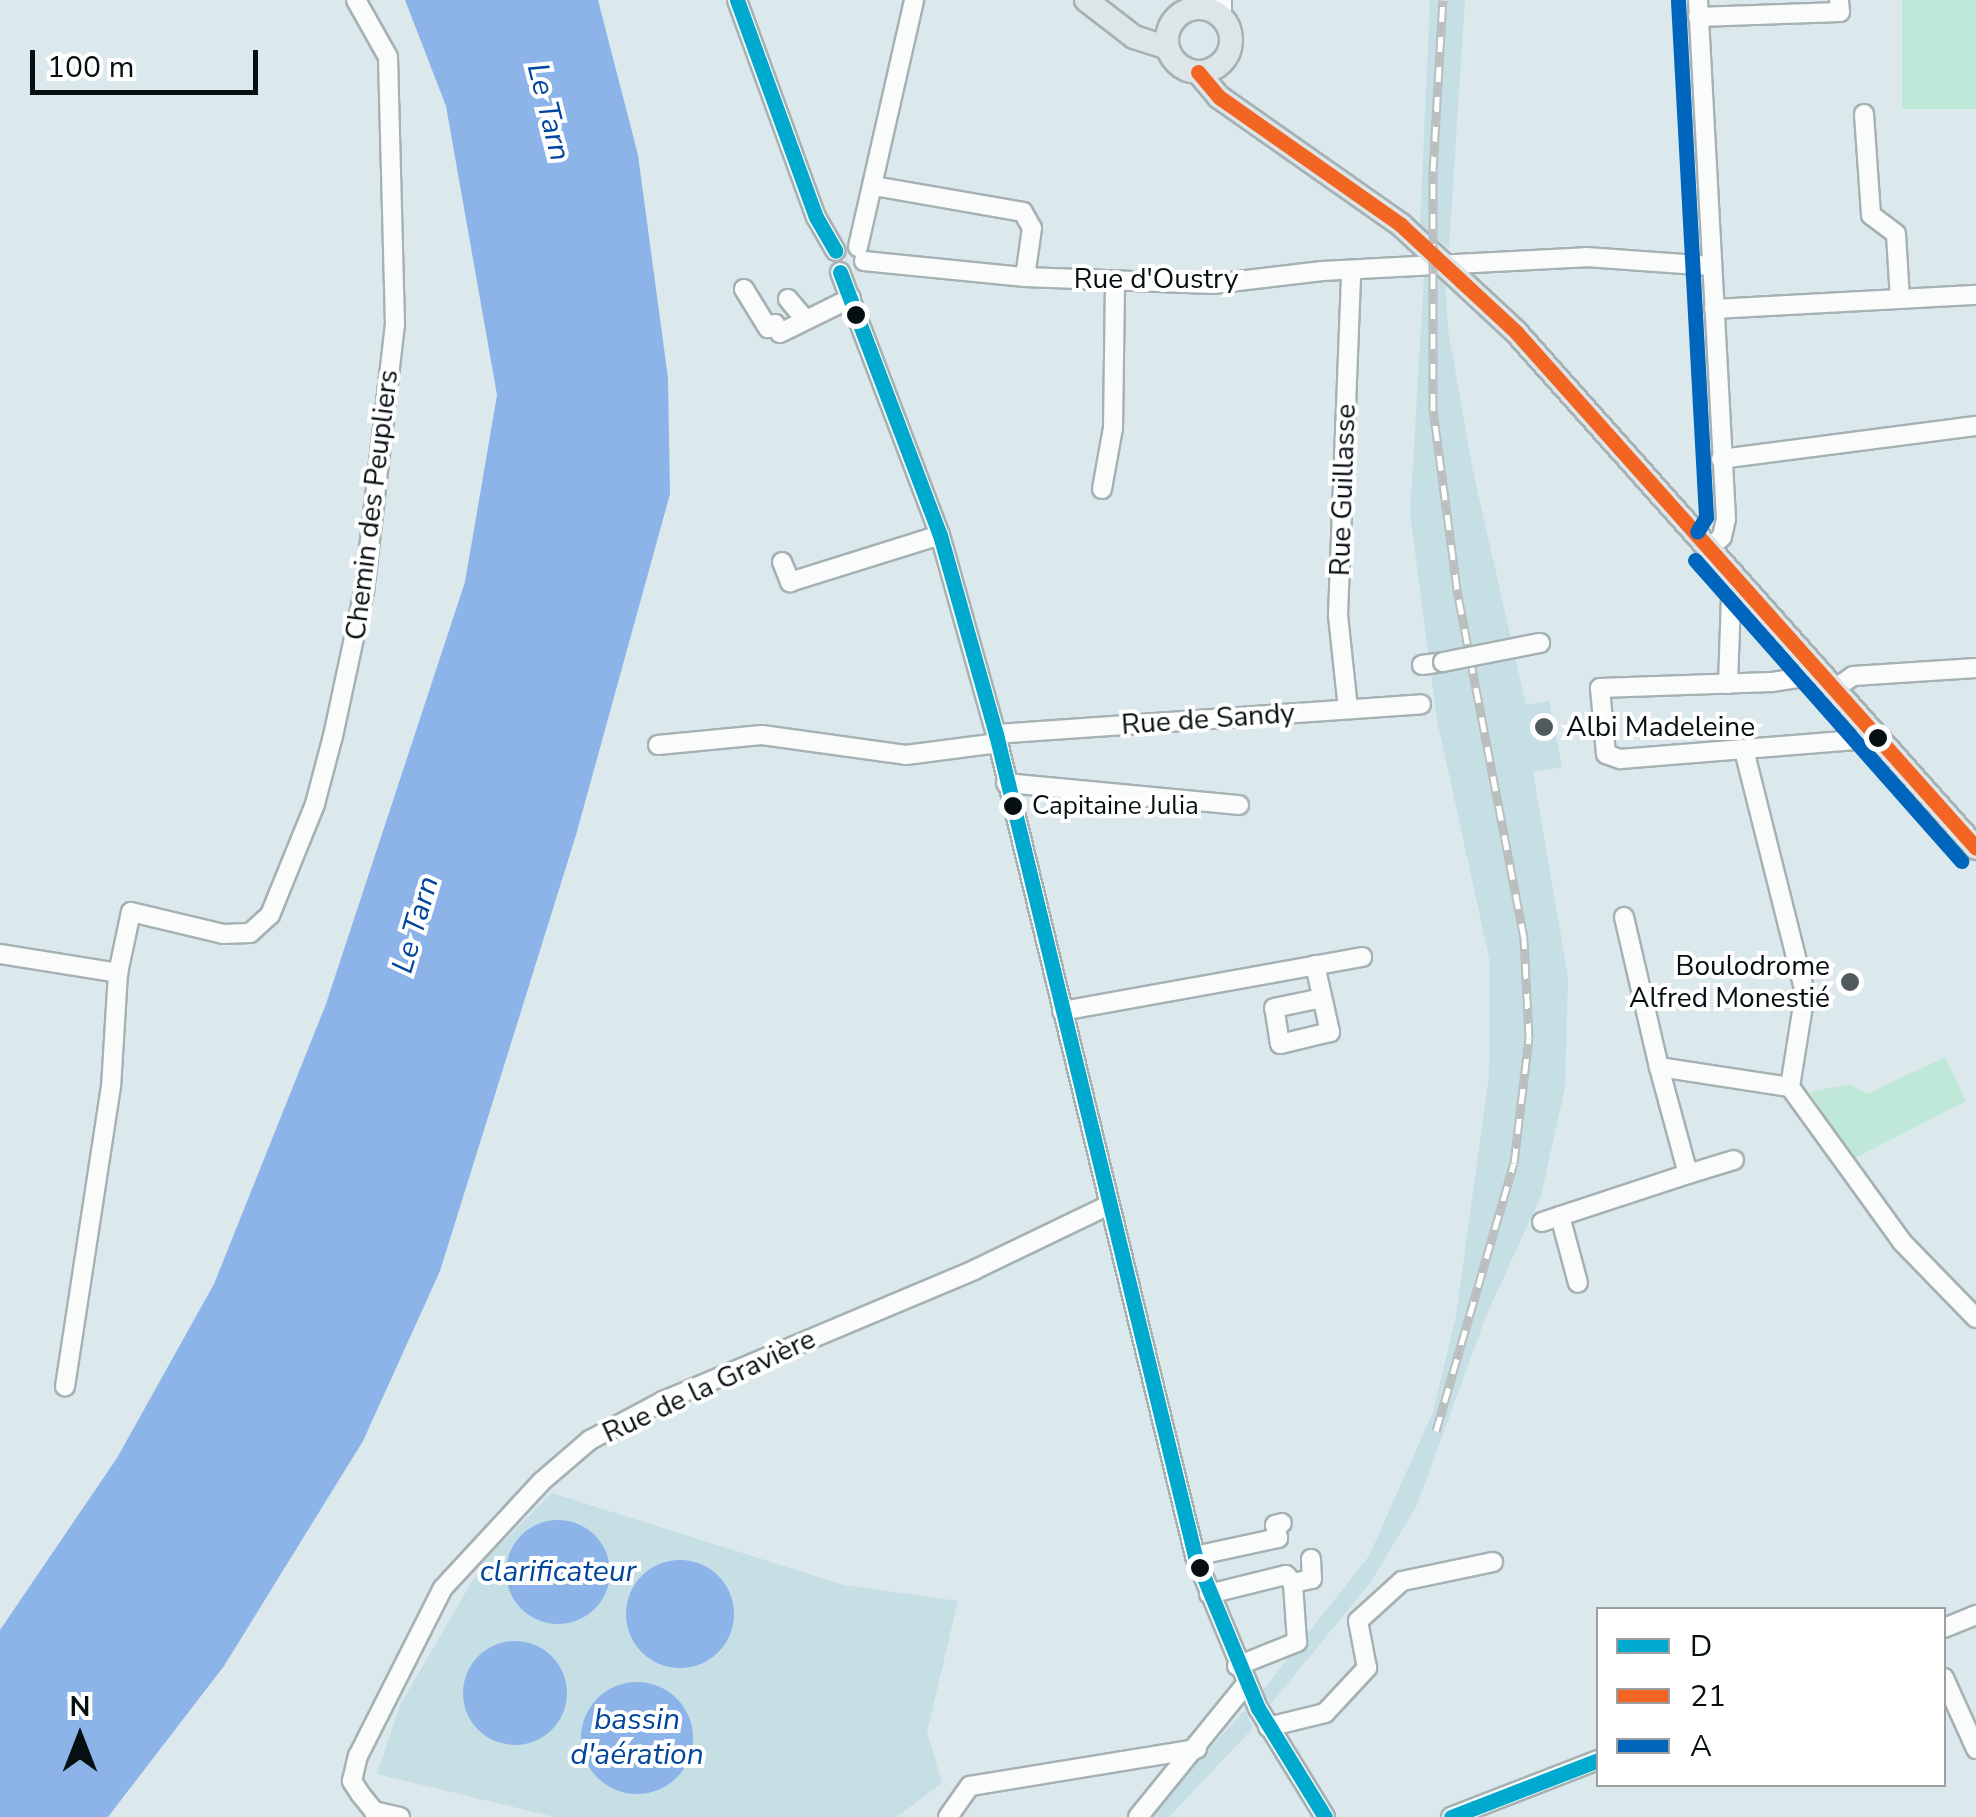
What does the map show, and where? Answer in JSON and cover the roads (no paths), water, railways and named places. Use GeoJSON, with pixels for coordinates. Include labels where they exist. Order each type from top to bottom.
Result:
{"type":"FeatureCollection","features":[{"type":"Feature","properties":{"kind":"main road"},"geometry":{"type":"LineString","coordinates":[[1086,0],[1118,22],[1169,36]]}},
{"type":"Feature","properties":{"kind":"main road"},"geometry":{"type":"LineString","coordinates":[[1169,36],[1187,10],[1215,7],[1230,41],[1221,63],[1222,85],[1234,105]]}},
{"type":"Feature","properties":{"kind":"main road"},"geometry":{"type":"LineString","coordinates":[[1169,36],[1183,68],[1198,72],[1234,105],[1401,224],[1448,266],[1593,414],[1976,848]]}},
{"type":"Feature","properties":{"kind":"main road"},"geometry":{"type":"LineString","coordinates":[[1198,72],[1221,63]]}},
{"type":"Feature","properties":{"kind":"street","name":"Chemin des Peupliers"},"geometry":{"type":"LineString","coordinates":[[65,1386],[111,1086],[118,973],[131,912],[223,934],[250,933],[270,915],[314,804],[364,592],[395,325],[388,58],[356,0]]}},
{"type":"Feature","properties":{"kind":"street"},"geometry":{"type":"LineString","coordinates":[[738,0],[814,202],[849,258]]}},
{"type":"Feature","properties":{"kind":"street"},"geometry":{"type":"LineString","coordinates":[[914,0],[874,186],[849,258],[851,298],[940,535],[996,739],[1195,1556],[1237,1666],[1268,1726],[1325,1817]]}},
{"type":"Feature","properties":{"kind":"street"},"geometry":{"type":"LineString","coordinates":[[1710,547],[1722,537],[1726,519],[1698,8],[1840,12],[1839,0]]}},
{"type":"Feature","properties":{"kind":"street"},"geometry":{"type":"LineString","coordinates":[[1864,114],[1872,215],[1896,234],[1900,299]]}},
{"type":"Feature","properties":{"kind":"street"},"geometry":{"type":"LineString","coordinates":[[874,186],[1024,212],[1032,228],[1025,277]]}},
{"type":"Feature","properties":{"kind":"street","name":"Rue d'Oustry"},"geometry":{"type":"LineString","coordinates":[[849,258],[1025,277],[1213,284],[1351,271],[1586,257],[1712,266]]}},
{"type":"Feature","properties":{"kind":"street","name":"Rue Guillasse"},"geometry":{"type":"LineString","coordinates":[[1348,709],[1338,615],[1351,271]]}},
{"type":"Feature","properties":{"kind":"street"},"geometry":{"type":"LineString","coordinates":[[1102,490],[1112,428],[1115,283]]}},
{"type":"Feature","properties":{"kind":"street"},"geometry":{"type":"LineString","coordinates":[[744,289],[768,328],[775,324],[780,333],[851,298]]}},
{"type":"Feature","properties":{"kind":"street"},"geometry":{"type":"LineString","coordinates":[[1714,309],[1976,295]]}},
{"type":"Feature","properties":{"kind":"street"},"geometry":{"type":"LineString","coordinates":[[788,298],[804,318]]}},
{"type":"Feature","properties":{"kind":"street"},"geometry":{"type":"LineString","coordinates":[[1721,460],[1976,426]]}},
{"type":"Feature","properties":{"kind":"street"},"geometry":{"type":"LineString","coordinates":[[782,562],[790,582],[940,535]]}},
{"type":"Feature","properties":{"kind":"street"},"geometry":{"type":"LineString","coordinates":[[1728,684],[1732,571]]}},
{"type":"Feature","properties":{"kind":"street"},"geometry":{"type":"LineString","coordinates":[[1422,666],[1540,643]]}},
{"type":"Feature","properties":{"kind":"street"},"geometry":{"type":"LineString","coordinates":[[1816,666],[1804,677],[1600,688],[1606,754],[1620,759],[1881,738]]}},
{"type":"Feature","properties":{"kind":"street"},"geometry":{"type":"LineString","coordinates":[[1836,688],[1853,676],[1976,668]]}},
{"type":"Feature","properties":{"kind":"street","name":"Rue de Sandy"},"geometry":{"type":"LineString","coordinates":[[658,745],[762,735],[906,754],[996,739],[1421,704]]}},
{"type":"Feature","properties":{"kind":"street"},"geometry":{"type":"LineString","coordinates":[[1744,750],[1804,982],[1790,1087],[1902,1242],[1976,1318]]}},
{"type":"Feature","properties":{"kind":"street"},"geometry":{"type":"LineString","coordinates":[[1006,783],[1239,805]]}},
{"type":"Feature","properties":{"kind":"street"},"geometry":{"type":"LineString","coordinates":[[1624,917],[1688,1174]]}},
{"type":"Feature","properties":{"kind":"street"},"geometry":{"type":"LineString","coordinates":[[0,954],[118,973]]}},
{"type":"Feature","properties":{"kind":"street"},"geometry":{"type":"LineString","coordinates":[[1062,1011],[1362,957]]}},
{"type":"Feature","properties":{"kind":"street"},"geometry":{"type":"LineString","coordinates":[[1315,965],[1322,998]]}},
{"type":"Feature","properties":{"kind":"street"},"geometry":{"type":"LineString","coordinates":[[1659,1066],[1790,1087]]}},
{"type":"Feature","properties":{"kind":"street"},"geometry":{"type":"LineString","coordinates":[[1578,1283],[1551,1219],[1734,1160]]}},
{"type":"Feature","properties":{"kind":"street","name":"Rue de la Gravière"},"geometry":{"type":"LineString","coordinates":[[400,1817],[374,1811],[361,1795],[352,1781],[358,1756],[443,1588],[540,1482],[590,1440],[663,1402],[974,1270],[1107,1206]]}},
{"type":"Feature","properties":{"kind":"street"},"geometry":{"type":"LineString","coordinates":[[1195,1556],[1278,1538],[1276,1525],[1282,1523]]}},
{"type":"Feature","properties":{"kind":"street"},"geometry":{"type":"LineString","coordinates":[[1293,1583],[1312,1578],[1311,1560]]}},
{"type":"Feature","properties":{"kind":"street"},"geometry":{"type":"LineString","coordinates":[[1268,1726],[1325,1713],[1367,1668],[1358,1620],[1402,1582],[1492,1562]]}},
{"type":"Feature","properties":{"kind":"street"},"geometry":{"type":"LineString","coordinates":[[1209,1594],[1286,1575],[1293,1583],[1302,1634],[1297,1642],[1237,1666]]}},
{"type":"Feature","properties":{"kind":"street"},"geometry":{"type":"LineString","coordinates":[[1946,1627],[1976,1615]]}},
{"type":"Feature","properties":{"kind":"street"},"geometry":{"type":"LineString","coordinates":[[1946,1682],[1976,1749]]}},
{"type":"Feature","properties":{"kind":"street"},"geometry":{"type":"LineString","coordinates":[[1138,1817],[1246,1684]]}},
{"type":"Feature","properties":{"kind":"street"},"geometry":{"type":"LineString","coordinates":[[948,1817],[970,1786],[1197,1749]]}},
{"type":"Feature","properties":{"kind":"street"},"geometry":{"type":"LineString","coordinates":[[1450,1817],[1596,1761]]}},
{"type":"Feature","properties":{"kind":"water","name":"Le Tarn"},"geometry":{"type":"Polygon","coordinates":[[[405,0],[598,0],[638,155],[668,378],[670,494],[576,835],[440,1271],[363,1441],[224,1666],[108,1817],[0,1817],[0,1630],[117,1458],[214,1284],[326,1004],[465,582],[497,395],[446,106],[405,0]]]}},
{"type":"Feature","properties":{"kind":"water","name":"clarificateur"},"geometry":{"type":"Polygon","coordinates":[[[558,1520],[578,1524],[595,1535],[606,1552],[610,1572],[606,1592],[595,1609],[578,1620],[558,1624],[538,1620],[521,1609],[510,1592],[506,1572],[510,1552],[521,1535],[538,1524],[558,1520]]]}},
{"type":"Feature","properties":{"kind":"water","name":"bassin d'aération"},"geometry":{"type":"Polygon","coordinates":[[[680,1560],[701,1564],[718,1576],[730,1593],[734,1614],[730,1635],[718,1652],[701,1664],[680,1668],[659,1664],[642,1652],[630,1635],[626,1614],[630,1593],[642,1576],[659,1564],[680,1560]]]}},
{"type":"Feature","properties":{"kind":"water","name":"clarificateur"},"geometry":{"type":"Polygon","coordinates":[[[515,1641],[535,1645],[552,1656],[563,1673],[567,1693],[563,1713],[552,1730],[535,1741],[515,1745],[495,1741],[478,1730],[467,1713],[463,1693],[467,1673],[478,1656],[495,1645],[515,1641]]]}},
{"type":"Feature","properties":{"kind":"water","name":"bassin d'aération"},"geometry":{"type":"Polygon","coordinates":[[[637,1682],[659,1686],[677,1698],[689,1716],[693,1738],[689,1760],[677,1778],[659,1790],[637,1794],[615,1790],[597,1778],[585,1760],[581,1738],[585,1716],[597,1698],[615,1686],[637,1682]]]}},
{"type":"Feature","properties":{"kind":"railway"},"geometry":{"type":"LineString","coordinates":[[1436,1431],[1514,1163],[1529,1038],[1524,938],[1457,589],[1433,408],[1433,171],[1443,0]]}},
{"type":"Feature","properties":{"kind":"place","name":"Albi Madeleine"},"geometry":{"type":"Point","coordinates":[1544,727]}},
{"type":"Feature","properties":{"kind":"place","name":"Capitaine Julia"},"geometry":{"type":"Point","coordinates":[1013,806]}},
{"type":"Feature","properties":{"kind":"place","name":"Boulodrome Alfred Monestié"},"geometry":{"type":"Point","coordinates":[1850,982]}}]}
